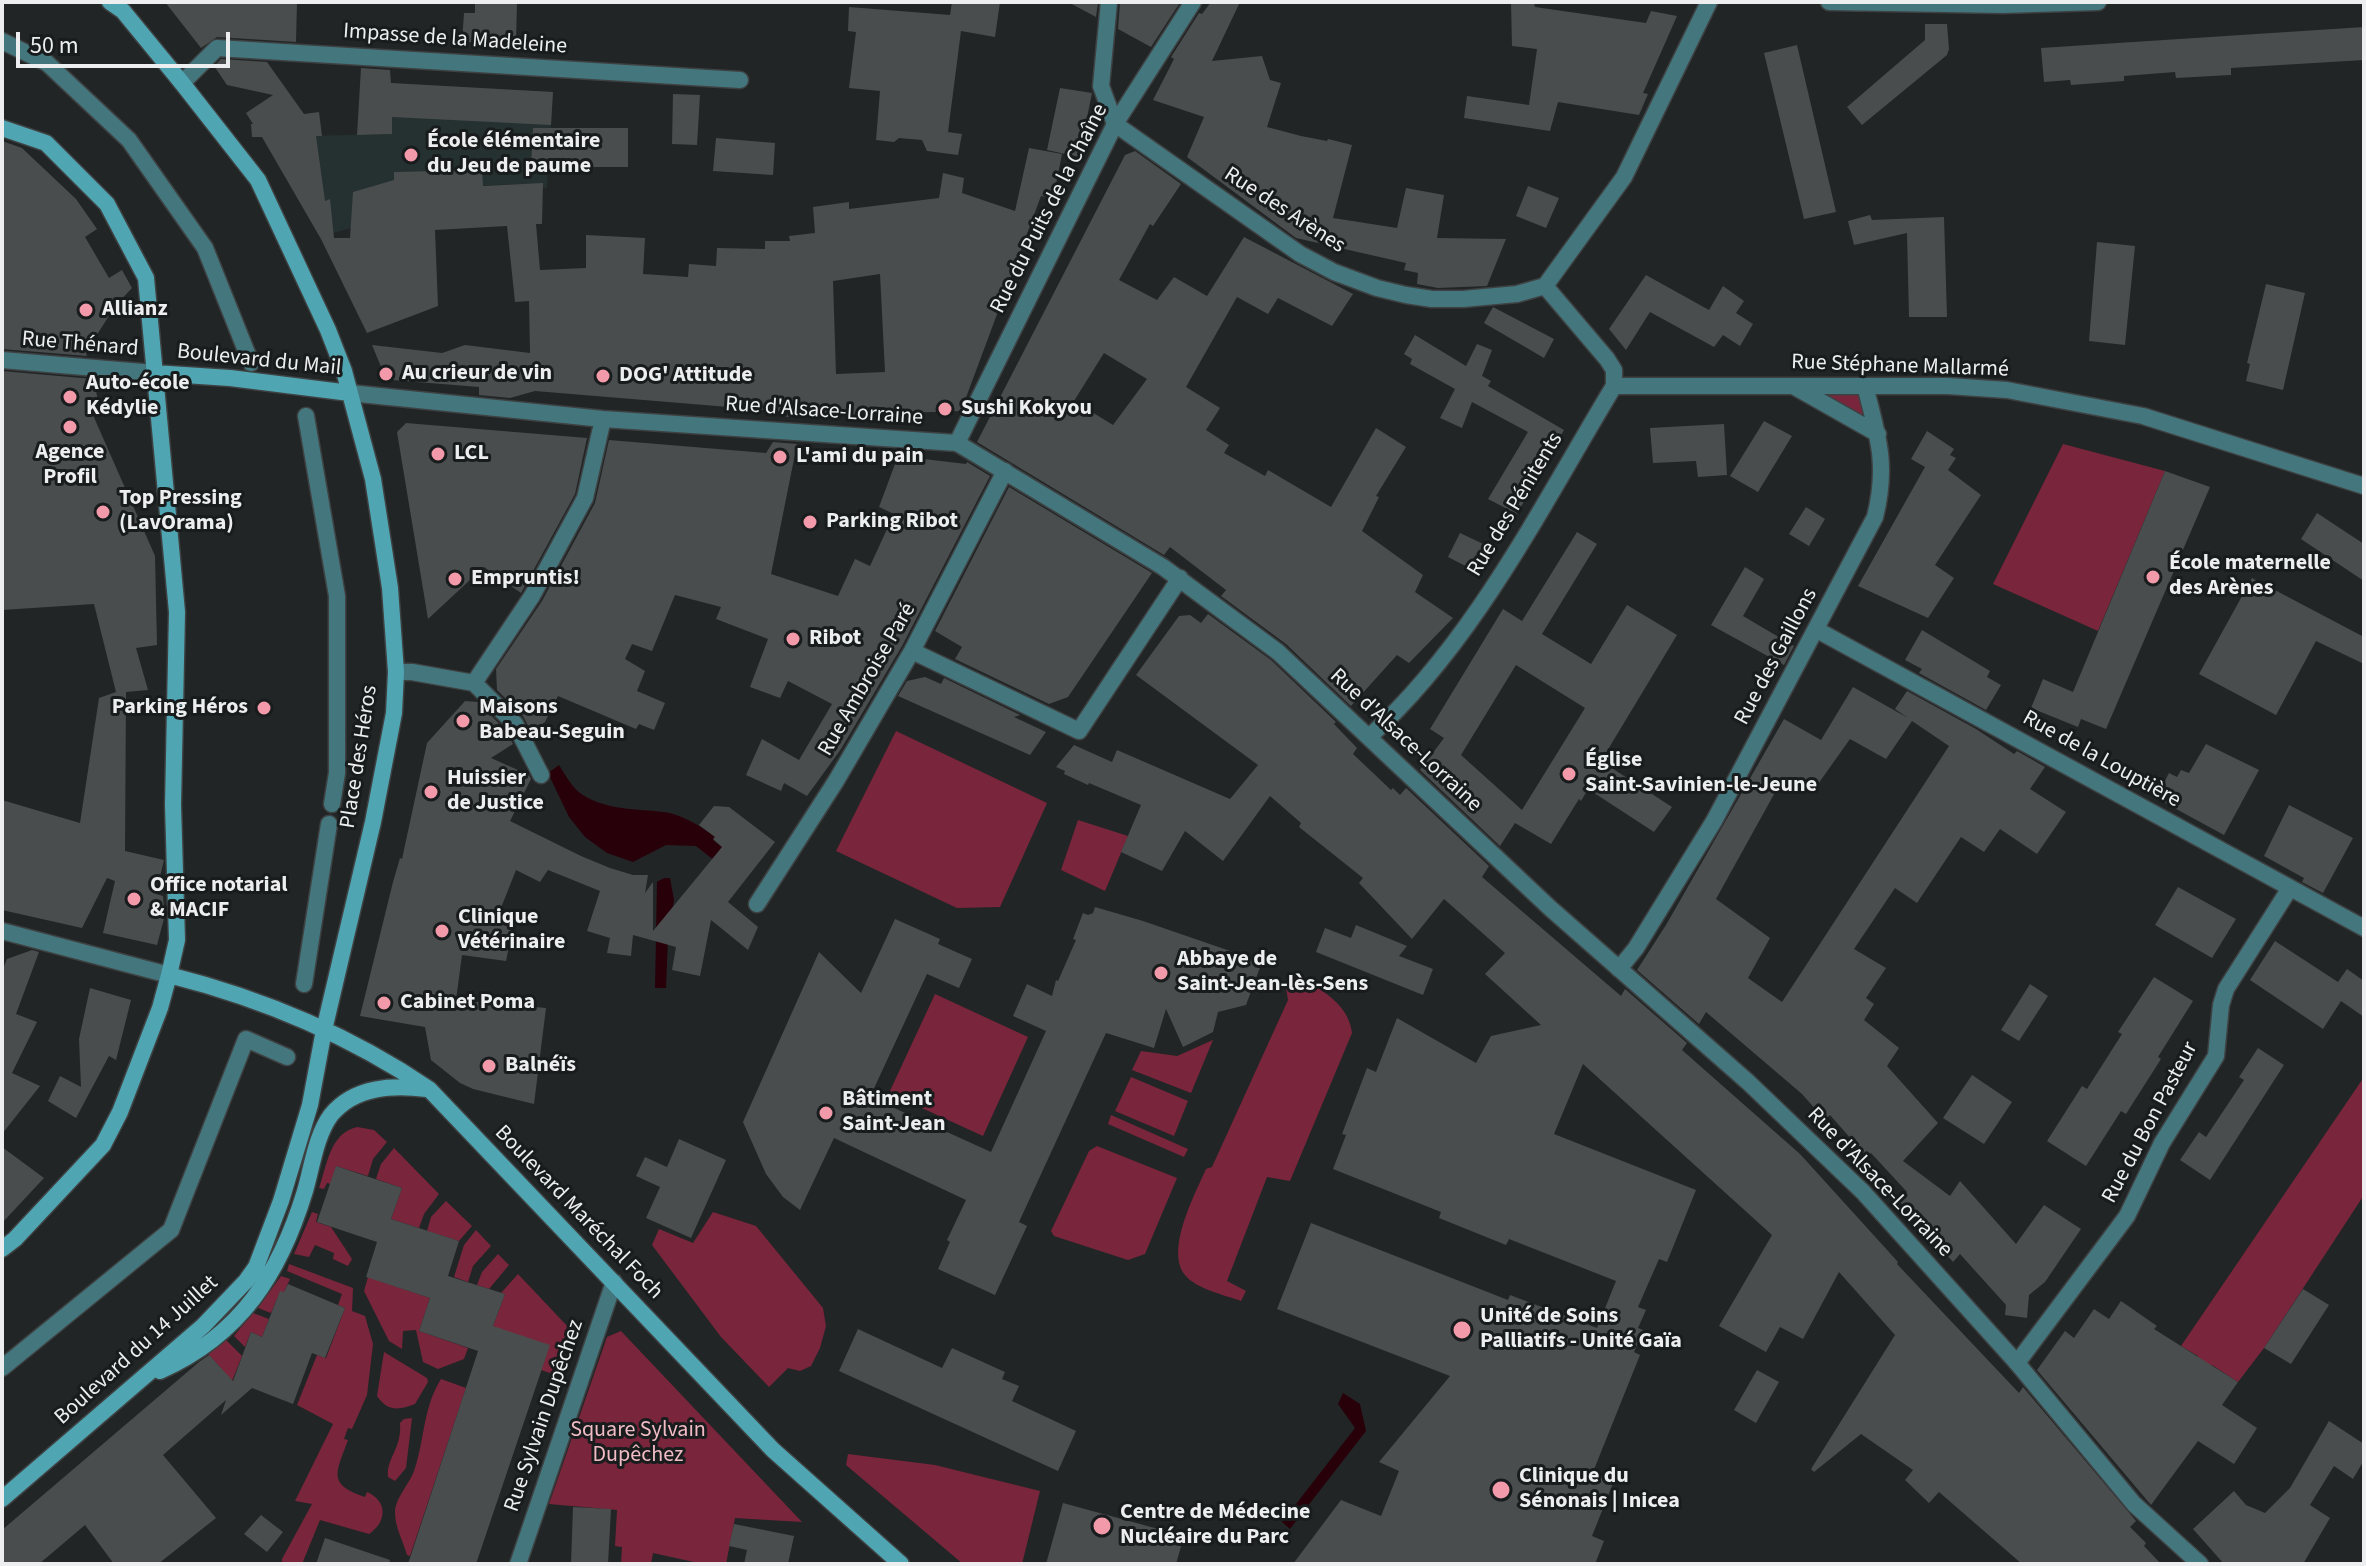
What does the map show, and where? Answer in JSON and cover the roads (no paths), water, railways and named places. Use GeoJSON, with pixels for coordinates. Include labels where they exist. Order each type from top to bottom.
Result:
{"type":"FeatureCollection","features":[{"type":"Feature","properties":{"kind":"main road","name":"Boulevard du Mail"},"geometry":{"type":"LineString","coordinates":[[2,128],[46,143],[107,204],[146,278],[155,354],[154,373],[230,378],[350,393],[328,330],[258,180],[123,11],[110,2]]}},
{"type":"Feature","properties":{"kind":"main road"},"geometry":{"type":"LineString","coordinates":[[2,1249],[103,1145],[120,1112],[160,1008],[177,940],[173,805],[177,612],[154,373]]}},
{"type":"Feature","properties":{"kind":"main road","name":"Place des Héros"},"geometry":{"type":"LineString","coordinates":[[324,1030],[373,822],[394,713],[396,672],[390,588],[373,479],[350,393]]}},
{"type":"Feature","properties":{"kind":"main road","name":"Boulevard Maréchal Foch"},"geometry":{"type":"LineString","coordinates":[[169,975],[200,983],[324,1030],[400,1069],[429,1089],[773,1450],[901,1564]]}},
{"type":"Feature","properties":{"kind":"main road","name":"Boulevard du 14 Juillet"},"geometry":{"type":"LineString","coordinates":[[2,1499],[144,1379],[224,1306],[256,1267],[281,1201],[307,1117],[324,1030]]}},
{"type":"Feature","properties":{"kind":"main road"},"geometry":{"type":"LineString","coordinates":[[144,1379],[191,1357],[232,1323],[259,1295],[283,1249],[304,1195],[321,1135],[333,1113],[372,1089],[429,1089]]}},
{"type":"Feature","properties":{"kind":"street"},"geometry":{"type":"LineString","coordinates":[[1109,2],[1101,86],[1115,124]]}},
{"type":"Feature","properties":{"kind":"street","name":"Rue du Puits de la Chaîne"},"geometry":{"type":"LineString","coordinates":[[957,443],[1115,124],[1193,2]]}},
{"type":"Feature","properties":{"kind":"street"},"geometry":{"type":"LineString","coordinates":[[1614,386],[1614,370],[1607,359],[1545,286],[1624,177],[1709,2]]}},
{"type":"Feature","properties":{"kind":"street"},"geometry":{"type":"LineString","coordinates":[[1829,2],[2029,5],[2098,2]]}},
{"type":"Feature","properties":{"kind":"street","name":"Boulevard du Mail"},"geometry":{"type":"LineString","coordinates":[[2,41],[47,63],[129,140],[205,248],[251,363]]}},
{"type":"Feature","properties":{"kind":"street","name":"Impasse de la Madeleine"},"geometry":{"type":"LineString","coordinates":[[182,83],[217,48],[740,80]]}},
{"type":"Feature","properties":{"kind":"street","name":"Rue des Arènes"},"geometry":{"type":"LineString","coordinates":[[1115,124],[1300,254],[1334,272],[1377,288],[1432,299],[1506,296],[1545,286]]}},
{"type":"Feature","properties":{"kind":"street","name":"Rue Thénard"},"geometry":{"type":"LineString","coordinates":[[2,360],[154,373]]}},
{"type":"Feature","properties":{"kind":"street","name":"Rue Stéphane Mallarmé"},"geometry":{"type":"LineString","coordinates":[[1614,386],[1978,388],[2075,402],[2143,416],[2364,486]]}},
{"type":"Feature","properties":{"kind":"street","name":"Rue des Pénitents"},"geometry":{"type":"LineString","coordinates":[[1369,737],[1472,622],[1614,386]]}},
{"type":"Feature","properties":{"kind":"street"},"geometry":{"type":"LineString","coordinates":[[1793,386],[1878,434]]}},
{"type":"Feature","properties":{"kind":"street","name":"Rue des Gaillons"},"geometry":{"type":"LineString","coordinates":[[1619,969],[1636,948],[1714,821],[1875,517],[1882,489],[1883,462],[1865,386]]}},
{"type":"Feature","properties":{"kind":"street","name":"Rue d'Alsace-Lorraine"},"geometry":{"type":"LineString","coordinates":[[350,393],[603,419],[957,443],[1180,578],[1278,652],[1550,908],[1748,1082],[1863,1192],[2017,1363],[2134,1504],[2200,1564]]}},
{"type":"Feature","properties":{"kind":"street"},"geometry":{"type":"LineString","coordinates":[[306,416],[337,596],[337,773],[332,804]]}},
{"type":"Feature","properties":{"kind":"street"},"geometry":{"type":"LineString","coordinates":[[474,683],[532,596],[585,498],[603,419]]}},
{"type":"Feature","properties":{"kind":"street","name":"Rue Ambroise Paré"},"geometry":{"type":"LineString","coordinates":[[757,904],[836,781],[912,651],[1005,471]]}},
{"type":"Feature","properties":{"kind":"street"},"geometry":{"type":"LineString","coordinates":[[912,651],[1079,731],[1180,578]]}},
{"type":"Feature","properties":{"kind":"street","name":"Rue de la Louptière"},"geometry":{"type":"LineString","coordinates":[[1817,630],[2364,928]]}},
{"type":"Feature","properties":{"kind":"street"},"geometry":{"type":"LineString","coordinates":[[396,672],[474,683],[515,724],[541,775]]}},
{"type":"Feature","properties":{"kind":"street"},"geometry":{"type":"LineString","coordinates":[[310,977],[329,824]]}},
{"type":"Feature","properties":{"kind":"street","name":"Rue du Bon Pasteur"},"geometry":{"type":"LineString","coordinates":[[2017,1363],[2127,1216],[2162,1143],[2216,1056],[2221,1005],[2226,989],[2290,888]]}},
{"type":"Feature","properties":{"kind":"street"},"geometry":{"type":"LineString","coordinates":[[3,933],[169,975]]}},
{"type":"Feature","properties":{"kind":"street"},"geometry":{"type":"LineString","coordinates":[[2,1368],[171,1230],[246,1039],[287,1057]]}},
{"type":"Feature","properties":{"kind":"street","name":"Rue Sylvain Dupêchez"},"geometry":{"type":"LineString","coordinates":[[518,1564],[614,1282]]}},
{"type":"Feature","properties":{"kind":"place","name":"École élémentaire du Jeu de paume"},"geometry":{"type":"Point","coordinates":[411,155]}},
{"type":"Feature","properties":{"kind":"place","name":"Allianz"},"geometry":{"type":"Point","coordinates":[86,310]}},
{"type":"Feature","properties":{"kind":"place","name":"Au crieur de vin"},"geometry":{"type":"Point","coordinates":[386,374]}},
{"type":"Feature","properties":{"kind":"place","name":"DOG' Attitude"},"geometry":{"type":"Point","coordinates":[603,376]}},
{"type":"Feature","properties":{"kind":"place","name":"Auto-école Kédylie"},"geometry":{"type":"Point","coordinates":[70,397]}},
{"type":"Feature","properties":{"kind":"place","name":"Sushi Kokyou"},"geometry":{"type":"Point","coordinates":[945,409]}},
{"type":"Feature","properties":{"kind":"place","name":"Agence Profil"},"geometry":{"type":"Point","coordinates":[70,427]}},
{"type":"Feature","properties":{"kind":"place","name":"LCL"},"geometry":{"type":"Point","coordinates":[438,454]}},
{"type":"Feature","properties":{"kind":"place","name":"L'ami du pain"},"geometry":{"type":"Point","coordinates":[780,457]}},
{"type":"Feature","properties":{"kind":"place","name":"Top Pressing (LavOrama)"},"geometry":{"type":"Point","coordinates":[103,512]}},
{"type":"Feature","properties":{"kind":"place","name":"Parking Ribot"},"geometry":{"type":"Point","coordinates":[810,522]}},
{"type":"Feature","properties":{"kind":"place","name":"École maternelle des Arènes"},"geometry":{"type":"Point","coordinates":[2153,577]}},
{"type":"Feature","properties":{"kind":"place","name":"Empruntis!"},"geometry":{"type":"Point","coordinates":[455,579]}},
{"type":"Feature","properties":{"kind":"place","name":"Ribot"},"geometry":{"type":"Point","coordinates":[793,639]}},
{"type":"Feature","properties":{"kind":"place","name":"Parking Héros"},"geometry":{"type":"Point","coordinates":[264,708]}},
{"type":"Feature","properties":{"kind":"place","name":"Maisons Babeau-Seguin"},"geometry":{"type":"Point","coordinates":[463,721]}},
{"type":"Feature","properties":{"kind":"place","name":"Église Saint-Savinien-le-Jeune"},"geometry":{"type":"Point","coordinates":[1569,774]}},
{"type":"Feature","properties":{"kind":"place","name":"Huissier de Justice"},"geometry":{"type":"Point","coordinates":[431,792]}},
{"type":"Feature","properties":{"kind":"place","name":"Office notarial & MACIF"},"geometry":{"type":"Point","coordinates":[134,899]}},
{"type":"Feature","properties":{"kind":"place","name":"Clinique Vétérinaire"},"geometry":{"type":"Point","coordinates":[442,931]}},
{"type":"Feature","properties":{"kind":"place","name":"Abbaye de Saint-Jean-lès-Sens"},"geometry":{"type":"Point","coordinates":[1161,973]}},
{"type":"Feature","properties":{"kind":"place","name":"Cabinet Poma"},"geometry":{"type":"Point","coordinates":[384,1003]}},
{"type":"Feature","properties":{"kind":"place","name":"Balnéïs"},"geometry":{"type":"Point","coordinates":[489,1066]}},
{"type":"Feature","properties":{"kind":"place","name":"Bâtiment Saint-Jean"},"geometry":{"type":"Point","coordinates":[826,1113]}},
{"type":"Feature","properties":{"kind":"place","name":"Unité de Soins Palliatifs - Unité Gaïa"},"geometry":{"type":"Point","coordinates":[1462,1330]}},
{"type":"Feature","properties":{"kind":"place","name":"Clinique du Sénonais | Inicea"},"geometry":{"type":"Point","coordinates":[1501,1490]}},
{"type":"Feature","properties":{"kind":"place","name":"Centre de Médecine Nucléaire du Parc"},"geometry":{"type":"Point","coordinates":[1102,1526]}},
{"type":"Feature","properties":{"kind":"park label","name":"Square Sylvain Dupêchez"},"geometry":{"type":"Point","coordinates":[638,1444]}}]}
